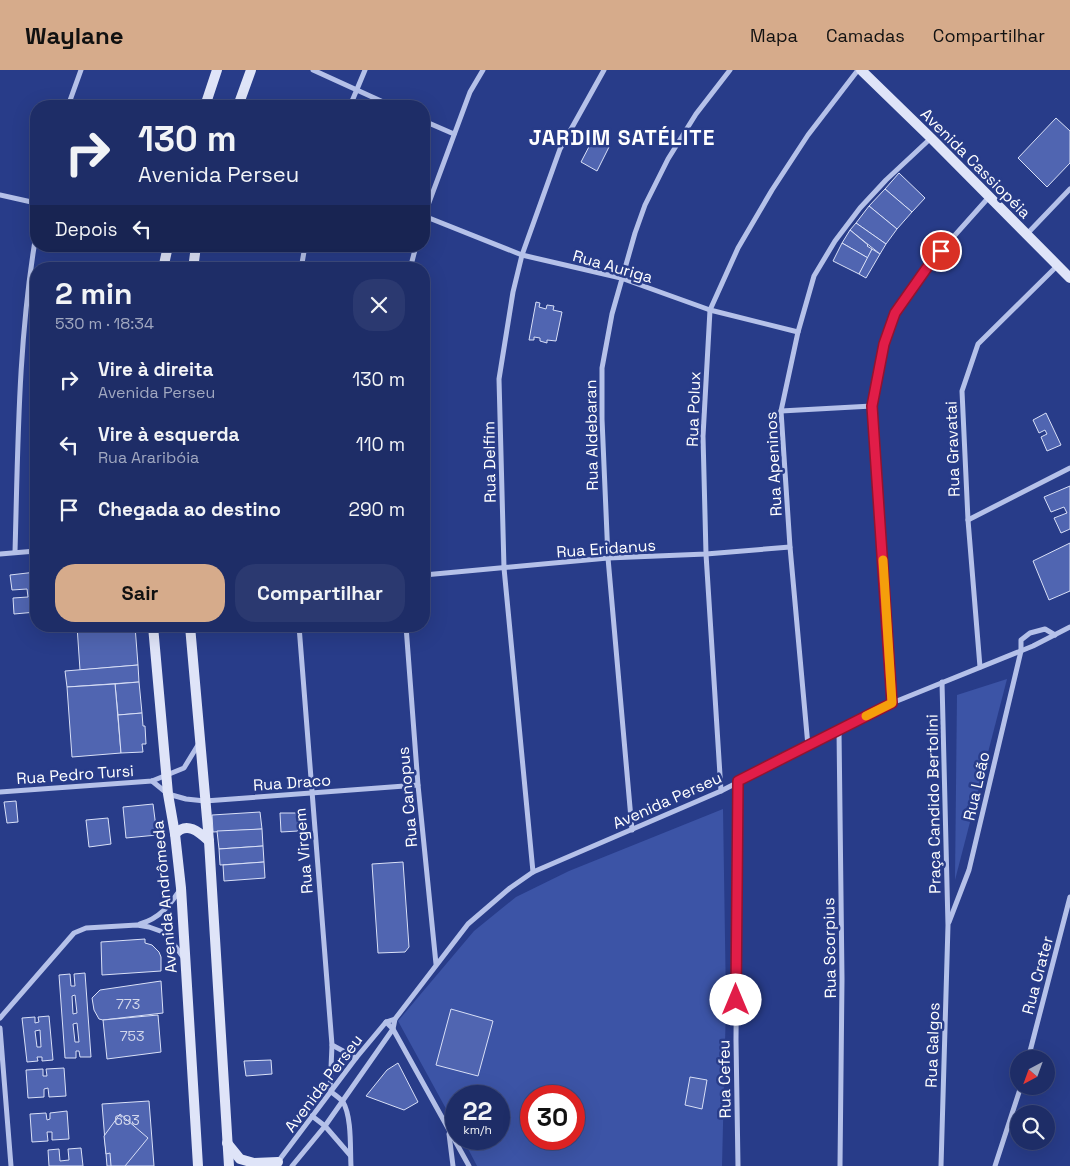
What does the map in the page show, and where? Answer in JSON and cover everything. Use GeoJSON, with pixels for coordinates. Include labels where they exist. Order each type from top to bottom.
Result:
{"type":"FeatureCollection","features":[{"type":"Feature","properties":{"kind":"main road"},"geometry":{"type":"LineString","coordinates":[[207,100],[217,70]]}},
{"type":"Feature","properties":{"kind":"main road"},"geometry":{"type":"LineString","coordinates":[[240,100],[251,70]]}},
{"type":"Feature","properties":{"kind":"main road","name":"Avenida Cassiopéia"},"geometry":{"type":"LineString","coordinates":[[860,70],[931,138],[1070,278]]}},
{"type":"Feature","properties":{"kind":"main road","name":"Avenida Andrômeda"},"geometry":{"type":"LineString","coordinates":[[154,632],[168,794],[181,888],[198,1166]]}},
{"type":"Feature","properties":{"kind":"main road"},"geometry":{"type":"LineString","coordinates":[[191,632],[209,841],[229,1166]]}},
{"type":"Feature","properties":{"kind":"main road"},"geometry":{"type":"LineString","coordinates":[[175,834],[179,830],[190,828],[198,831],[209,841]]}},
{"type":"Feature","properties":{"kind":"main road"},"geometry":{"type":"LineString","coordinates":[[227,1143],[240,1159],[254,1163],[276,1164]]}},
{"type":"Feature","properties":{"kind":"street"},"geometry":{"type":"LineString","coordinates":[[70,100],[81,70]]}},
{"type":"Feature","properties":{"kind":"street"},"geometry":{"type":"LineString","coordinates":[[312,70],[378,100]]}},
{"type":"Feature","properties":{"kind":"street"},"geometry":{"type":"LineString","coordinates":[[352,100],[365,70]]}},
{"type":"Feature","properties":{"kind":"street"},"geometry":{"type":"LineString","coordinates":[[430,200],[470,92],[483,70]]}},
{"type":"Feature","properties":{"kind":"street","name":"Rua Delfim"},"geometry":{"type":"LineString","coordinates":[[533,872],[504,568],[499,379],[513,292],[522,255],[560,148],[604,70]]}},
{"type":"Feature","properties":{"kind":"street","name":"Rua Aldebaran"},"geometry":{"type":"LineString","coordinates":[[632,830],[608,558],[602,419],[602,368],[612,314],[645,205],[668,159],[696,114],[730,70]]}},
{"type":"Feature","properties":{"kind":"street","name":"Rua Polux"},"geometry":{"type":"LineString","coordinates":[[721,791],[706,554],[703,436],[710,310],[738,248],[772,190],[808,135],[860,70]]}},
{"type":"Feature","properties":{"kind":"street"},"geometry":{"type":"LineString","coordinates":[[430,123],[454,134]]}},
{"type":"Feature","properties":{"kind":"street","name":"Rua Apeninos"},"geometry":{"type":"LineString","coordinates":[[808,746],[790,547],[781,411],[798,332],[814,276],[835,242],[860,208],[886,180],[931,138]]}},
{"type":"Feature","properties":{"kind":"street"},"geometry":{"type":"LineString","coordinates":[[1026,235],[1070,189]]}},
{"type":"Feature","properties":{"kind":"street"},"geometry":{"type":"LineString","coordinates":[[0,195],[30,202]]}},
{"type":"Feature","properties":{"kind":"street"},"geometry":{"type":"LineString","coordinates":[[892,703],[872,406],[884,344],[895,313],[931,262],[989,197]]}},
{"type":"Feature","properties":{"kind":"street","name":"Rua Auriga"},"geometry":{"type":"LineString","coordinates":[[430,218],[522,255],[622,278],[710,310],[798,332]]}},
{"type":"Feature","properties":{"kind":"street","name":"Rua Gravatai"},"geometry":{"type":"LineString","coordinates":[[980,667],[968,520],[962,391],[978,344],[1058,266]]}},
{"type":"Feature","properties":{"kind":"street"},"geometry":{"type":"LineString","coordinates":[[15,552],[22,349],[30,276]]}},
{"type":"Feature","properties":{"kind":"street"},"geometry":{"type":"LineString","coordinates":[[781,411],[872,406]]}},
{"type":"Feature","properties":{"kind":"street"},"geometry":{"type":"LineString","coordinates":[[968,520],[1070,468]]}},
{"type":"Feature","properties":{"kind":"street","name":"Rua Eridanus"},"geometry":{"type":"LineString","coordinates":[[430,574],[608,558],[706,554],[790,547]]}},
{"type":"Feature","properties":{"kind":"street"},"geometry":{"type":"LineString","coordinates":[[0,554],[30,551]]}},
{"type":"Feature","properties":{"kind":"street","name":"Avenida Perseu"},"geometry":{"type":"LineString","coordinates":[[292,1166],[325,1126],[393,1029],[394,1019],[468,924],[510,888],[533,872],[721,791],[892,703],[1020,651],[1070,627]]}},
{"type":"Feature","properties":{"kind":"street"},"geometry":{"type":"LineString","coordinates":[[1020,651],[1021,640],[1030,633],[1045,629],[1055,635]]}},
{"type":"Feature","properties":{"kind":"street","name":"Rua Virgem"},"geometry":{"type":"LineString","coordinates":[[299,632],[332,1045],[330,1091]]}},
{"type":"Feature","properties":{"kind":"street","name":"Rua Canopus"},"geometry":{"type":"LineString","coordinates":[[406,632],[418,785],[436,964]]}},
{"type":"Feature","properties":{"kind":"street","name":"Rua Leão"},"geometry":{"type":"LineString","coordinates":[[948,925],[969,870],[1020,651]]}},
{"type":"Feature","properties":{"kind":"street","name":"Praça Candido Bertolini"},"geometry":{"type":"LineString","coordinates":[[942,682],[948,925]]}},
{"type":"Feature","properties":{"kind":"street","name":"Rua Scorpius"},"geometry":{"type":"LineString","coordinates":[[839,730],[842,979],[840,1166]]}},
{"type":"Feature","properties":{"kind":"street","name":"Rua Pedro Tursi"},"geometry":{"type":"LineString","coordinates":[[0,792],[152,781],[184,768],[201,740]]}},
{"type":"Feature","properties":{"kind":"street"},"geometry":{"type":"LineString","coordinates":[[152,781],[168,794]]}},
{"type":"Feature","properties":{"kind":"street","name":"Rua Cefeu"},"geometry":{"type":"LineString","coordinates":[[738,781],[736,1040],[738,1166]]}},
{"type":"Feature","properties":{"kind":"street","name":"Rua Draco"},"geometry":{"type":"LineString","coordinates":[[168,794],[186,799],[205,801],[418,785]]}},
{"type":"Feature","properties":{"kind":"street"},"geometry":{"type":"LineString","coordinates":[[137,925],[153,920],[166,908],[181,888]]}},
{"type":"Feature","properties":{"kind":"street","name":"Rua Crater"},"geometry":{"type":"LineString","coordinates":[[1030,1050],[1070,897]]}},
{"type":"Feature","properties":{"kind":"street"},"geometry":{"type":"LineString","coordinates":[[0,1018],[74,933],[86,928],[137,925],[149,927],[163,932],[185,960]]}},
{"type":"Feature","properties":{"kind":"street","name":"Rua Galgos"},"geometry":{"type":"LineString","coordinates":[[941,1166],[948,925]]}},
{"type":"Feature","properties":{"kind":"street","name":"Avenida Perseu"},"geometry":{"type":"LineString","coordinates":[[276,1164],[356,1058],[386,1022],[394,1019]]}},
{"type":"Feature","properties":{"kind":"street"},"geometry":{"type":"LineString","coordinates":[[386,1022],[393,1029],[445,1124]]}},
{"type":"Feature","properties":{"kind":"street"},"geometry":{"type":"LineString","coordinates":[[0,1028],[10,1166]]}},
{"type":"Feature","properties":{"kind":"street"},"geometry":{"type":"LineString","coordinates":[[332,1045],[356,1058]]}},
{"type":"Feature","properties":{"kind":"street"},"geometry":{"type":"LineString","coordinates":[[330,1091],[342,1101],[350,1134],[351,1166]]}},
{"type":"Feature","properties":{"kind":"street"},"geometry":{"type":"LineString","coordinates":[[995,1166],[1018,1095]]}},
{"type":"Feature","properties":{"kind":"street"},"geometry":{"type":"LineString","coordinates":[[312,1116],[325,1126],[350,1155]]}},
{"type":"Feature","properties":{"kind":"street"},"geometry":{"type":"LineString","coordinates":[[451,1150],[453,1166]]}},
{"type":"Feature","properties":{"kind":"street"},"geometry":{"type":"LineString","coordinates":[[460,1150],[469,1166]]}},
{"type":"Feature","properties":{"kind":"shaded area"},"geometry":{"type":"Polygon","coordinates":[[[1007,679],[955,880],[957,695],[1007,679]]]}},
{"type":"Feature","properties":{"kind":"shaded area"},"geometry":{"type":"Polygon","coordinates":[[[723,809],[726,1003],[722,1166],[477,1166],[469,1150],[510,1150],[510,1085],[445,1085],[445,1107],[398,1021],[474,931],[516,897],[569,871],[723,809]]]}},
{"type":"Feature","properties":{"kind":"building"},"geometry":{"type":"Polygon","coordinates":[[[1056,118],[1070,131],[1070,163],[1047,187],[1018,158],[1056,118]]]}},
{"type":"Feature","properties":{"kind":"building"},"geometry":{"type":"Polygon","coordinates":[[[593,139],[609,147],[597,171],[581,162],[593,139]]]}},
{"type":"Feature","properties":{"kind":"building"},"geometry":{"type":"Polygon","coordinates":[[[899,173],[925,198],[912,212],[885,189],[899,173]]]}},
{"type":"Feature","properties":{"kind":"building"},"geometry":{"type":"Polygon","coordinates":[[[885,189],[912,212],[897,229],[869,206],[885,189]]]}},
{"type":"Feature","properties":{"kind":"building"},"geometry":{"type":"Polygon","coordinates":[[[869,206],[897,229],[886,244],[856,223],[869,206]]]}},
{"type":"Feature","properties":{"kind":"building"},"geometry":{"type":"Polygon","coordinates":[[[856,223],[886,244],[880,254],[850,230],[856,223]]]}},
{"type":"Feature","properties":{"kind":"building"},"geometry":{"type":"Polygon","coordinates":[[[850,230],[872,249],[868,258],[842,243],[850,230]]]}},
{"type":"Feature","properties":{"kind":"building"},"geometry":{"type":"Polygon","coordinates":[[[842,243],[868,258],[859,274],[833,261],[842,243]]]}},
{"type":"Feature","properties":{"kind":"building"},"geometry":{"type":"Polygon","coordinates":[[[872,249],[880,254],[866,278],[859,274],[872,249]]]}},
{"type":"Feature","properties":{"kind":"building"},"geometry":{"type":"Polygon","coordinates":[[[536,302],[540,303],[539,307],[546,309],[547,305],[554,306],[553,310],[562,312],[556,341],[547,340],[547,343],[540,341],[540,338],[534,337],[534,340],[529,340],[536,302]]]}},
{"type":"Feature","properties":{"kind":"building"},"geometry":{"type":"Polygon","coordinates":[[[1046,413],[1061,445],[1047,451],[1041,437],[1047,434],[1045,430],[1039,433],[1033,420],[1046,413]]]}},
{"type":"Feature","properties":{"kind":"building"},"geometry":{"type":"Polygon","coordinates":[[[1070,486],[1070,529],[1061,533],[1054,518],[1067,513],[1064,507],[1051,512],[1044,497],[1070,486]]]}},
{"type":"Feature","properties":{"kind":"building"},"geometry":{"type":"Polygon","coordinates":[[[1070,543],[1070,591],[1049,600],[1033,561],[1070,543]]]}},
{"type":"Feature","properties":{"kind":"building"},"geometry":{"type":"Polygon","coordinates":[[[30,573],[30,613],[14,614],[13,598],[28,597],[27,589],[12,590],[10,575],[30,573]]]}},
{"type":"Feature","properties":{"kind":"building"},"geometry":{"type":"Polygon","coordinates":[[[77,632],[135,632],[138,665],[80,670],[77,632]]]}},
{"type":"Feature","properties":{"kind":"building"},"geometry":{"type":"Polygon","coordinates":[[[138,665],[139,682],[67,687],[65,671],[138,665]]]}},
{"type":"Feature","properties":{"kind":"building"},"geometry":{"type":"Polygon","coordinates":[[[139,682],[142,713],[118,715],[115,684],[139,682]]]}},
{"type":"Feature","properties":{"kind":"building"},"geometry":{"type":"Polygon","coordinates":[[[115,684],[121,753],[72,757],[67,687],[115,684]]]}},
{"type":"Feature","properties":{"kind":"building"},"geometry":{"type":"Polygon","coordinates":[[[142,713],[146,744],[142,744],[143,752],[121,753],[118,715],[142,713]]]}},
{"type":"Feature","properties":{"kind":"building"},"geometry":{"type":"Polygon","coordinates":[[[16,801],[18,822],[7,823],[4,802],[16,801]]]}},
{"type":"Feature","properties":{"kind":"building"},"geometry":{"type":"Polygon","coordinates":[[[153,804],[157,835],[126,838],[123,807],[153,804]]]}},
{"type":"Feature","properties":{"kind":"building"},"geometry":{"type":"Polygon","coordinates":[[[260,812],[262,829],[213,832],[212,815],[260,812]]]}},
{"type":"Feature","properties":{"kind":"building"},"geometry":{"type":"Polygon","coordinates":[[[280,813],[297,813],[298,831],[281,832],[280,813]]]}},
{"type":"Feature","properties":{"kind":"building"},"geometry":{"type":"Polygon","coordinates":[[[108,818],[111,844],[89,847],[86,820],[108,818]]]}},
{"type":"Feature","properties":{"kind":"building"},"geometry":{"type":"Polygon","coordinates":[[[262,829],[263,846],[219,849],[217,831],[262,829]]]}},
{"type":"Feature","properties":{"kind":"building"},"geometry":{"type":"Polygon","coordinates":[[[263,846],[264,862],[220,865],[219,849],[263,846]]]}},
{"type":"Feature","properties":{"kind":"building"},"geometry":{"type":"Polygon","coordinates":[[[264,862],[265,878],[224,881],[223,865],[264,862]]]}},
{"type":"Feature","properties":{"kind":"building"},"geometry":{"type":"Polygon","coordinates":[[[403,862],[409,947],[405,952],[378,953],[372,864],[403,862]]]}},
{"type":"Feature","properties":{"kind":"building"},"geometry":{"type":"Polygon","coordinates":[[[145,939],[145,943],[152,945],[159,952],[161,971],[102,975],[101,942],[145,939]]]}},
{"type":"Feature","properties":{"kind":"building"},"geometry":{"type":"Polygon","coordinates":[[[85,973],[91,1057],[80,1057],[79,1051],[76,1051],[76,1058],[65,1058],[59,975],[70,974],[71,986],[75,986],[74,974],[85,973]],[[75,995],[72,996],[73,1014],[77,1013],[75,995]],[[77,1023],[73,1024],[75,1042],[79,1042],[77,1023]]]}},
{"type":"Feature","properties":{"kind":"building"},"geometry":{"type":"Polygon","coordinates":[[[161,981],[163,1013],[103,1020],[99,1019],[94,1010],[92,998],[100,990],[161,981]]]}},
{"type":"Feature","properties":{"kind":"building"},"geometry":{"type":"Polygon","coordinates":[[[451,1009],[493,1021],[478,1076],[436,1065],[451,1009]]]}},
{"type":"Feature","properties":{"kind":"building"},"geometry":{"type":"Polygon","coordinates":[[[158,1015],[161,1052],[107,1059],[103,1020],[158,1015]]]}},
{"type":"Feature","properties":{"kind":"building"},"geometry":{"type":"Polygon","coordinates":[[[49,1016],[53,1060],[42,1061],[42,1057],[37,1057],[38,1061],[27,1062],[22,1018],[35,1017],[35,1023],[39,1022],[38,1017],[49,1016]],[[40,1030],[35,1031],[37,1047],[41,1047],[40,1030]]]}},
{"type":"Feature","properties":{"kind":"building"},"geometry":{"type":"Polygon","coordinates":[[[271,1060],[272,1074],[246,1076],[244,1061],[271,1060]]]}},
{"type":"Feature","properties":{"kind":"building"},"geometry":{"type":"Polygon","coordinates":[[[398,1063],[418,1102],[404,1110],[366,1096],[387,1070],[398,1063]]]}},
{"type":"Feature","properties":{"kind":"building"},"geometry":{"type":"Polygon","coordinates":[[[64,1068],[66,1096],[49,1097],[48,1088],[44,1089],[44,1097],[28,1098],[26,1070],[43,1069],[43,1076],[47,1076],[46,1069],[64,1068]]]}},
{"type":"Feature","properties":{"kind":"building"},"geometry":{"type":"Polygon","coordinates":[[[690,1077],[707,1080],[702,1109],[685,1105],[690,1077]]]}},
{"type":"Feature","properties":{"kind":"building"},"geometry":{"type":"Polygon","coordinates":[[[149,1101],[154,1166],[107,1166],[102,1104],[149,1101]]]}},
{"type":"Feature","properties":{"kind":"building"},"geometry":{"type":"Polygon","coordinates":[[[67,1111],[69,1139],[52,1140],[52,1132],[47,1132],[48,1141],[32,1142],[30,1114],[46,1113],[47,1120],[50,1119],[50,1113],[67,1111]]]}},
{"type":"Feature","properties":{"kind":"building"},"geometry":{"type":"Polygon","coordinates":[[[120,1114],[148,1138],[125,1166],[111,1166],[110,1153],[106,1154],[104,1136],[120,1114]]]}},
{"type":"Feature","properties":{"kind":"building"},"geometry":{"type":"Polygon","coordinates":[[[81,1148],[83,1166],[49,1166],[48,1150],[59,1149],[60,1161],[69,1160],[68,1149],[81,1148]]]}},
{"type":"Feature","properties":{"kind":"slow traffic"},"geometry":{"type":"LineString","coordinates":[[866,716],[892,703],[883,560]]}},
{"type":"Feature","properties":{"kind":"district","name":"JARDIM SATÉLITE"},"geometry":{"type":"Point","coordinates":[622,138]}},
{"type":"Feature","properties":{"kind":"route"},"geometry":{"type":"LineString","coordinates":[[736,1000],[738,781],[892,703],[872,406],[884,344],[895,313],[941,251]]}}]}
